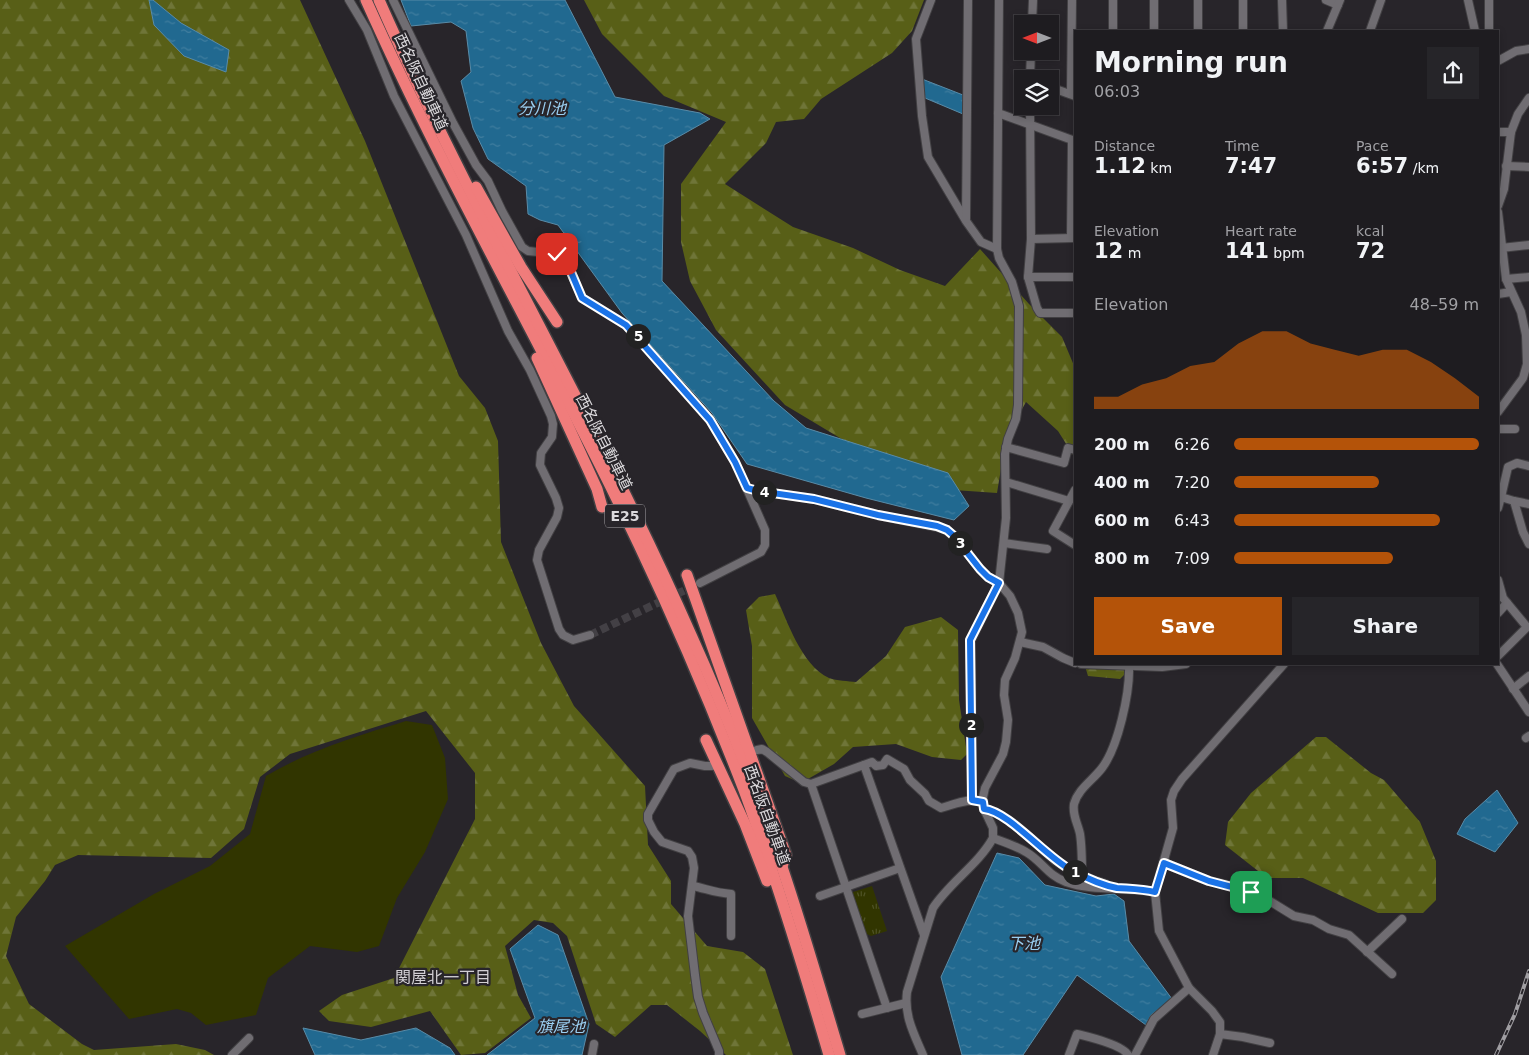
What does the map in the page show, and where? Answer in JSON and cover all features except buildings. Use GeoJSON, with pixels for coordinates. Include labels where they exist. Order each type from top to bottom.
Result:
{"type":"FeatureCollection","features":[{"type":"Feature","properties":{"kind":"highway","name":"西名阪自動車道"},"geometry":{"type":"LineString","coordinates":[[366,0],[421,118],[616,498],[684,645],[743,788],[795,940],[829,1055]]}},
{"type":"Feature","properties":{"kind":"highway","name":"西名阪自動車道"},"geometry":{"type":"LineString","coordinates":[[379,0],[406,62],[461,175],[598,440],[670,588],[733,734],[782,866],[840,1055]]}},
{"type":"Feature","properties":{"kind":"highway"},"geometry":{"type":"LineString","coordinates":[[461,175],[473,182],[521,267],[557,322]]}},
{"type":"Feature","properties":{"kind":"highway"},"geometry":{"type":"LineString","coordinates":[[494,260],[492,268],[597,489],[602,507]]}},
{"type":"Feature","properties":{"kind":"highway"},"geometry":{"type":"LineString","coordinates":[[686,575],[786,855],[782,866]]}},
{"type":"Feature","properties":{"kind":"highway"},"geometry":{"type":"LineString","coordinates":[[706,740],[745,824],[789,936],[795,940]]}},
{"type":"Feature","properties":{"kind":"street"},"geometry":{"type":"LineString","coordinates":[[349,0],[367,30],[394,96],[466,235],[508,331],[530,370],[548,408],[553,424],[552,437],[541,453],[540,464],[559,508],[557,517],[539,550],[537,560],[557,622],[563,634],[573,640],[590,635]]}},
{"type":"Feature","properties":{"kind":"street"},"geometry":{"type":"LineString","coordinates":[[393,0],[453,123],[476,165],[488,181],[522,247],[528,251],[557,254],[563,258],[568,265],[582,298],[616,318],[637,336],[710,420],[735,462],[765,530],[765,545],[761,552],[700,583]]}},
{"type":"Feature","properties":{"kind":"street"},"geometry":{"type":"LineString","coordinates":[[931,0],[916,39],[922,116],[928,157],[966,221],[981,242],[997,249]]}},
{"type":"Feature","properties":{"kind":"street"},"geometry":{"type":"LineString","coordinates":[[966,221],[968,0]]}},
{"type":"Feature","properties":{"kind":"street"},"geometry":{"type":"LineString","coordinates":[[972,800],[970,640],[999,583],[1006,518],[1006,447],[1017,413],[1020,318],[1016,294],[999,258],[997,249],[999,0]]}},
{"type":"Feature","properties":{"kind":"street"},"geometry":{"type":"LineString","coordinates":[[1032,15],[1033,0]]}},
{"type":"Feature","properties":{"kind":"street"},"geometry":{"type":"LineString","coordinates":[[1059,90],[1073,95],[1072,0]]}},
{"type":"Feature","properties":{"kind":"street"},"geometry":{"type":"LineString","coordinates":[[1113,0],[1113,30]]}},
{"type":"Feature","properties":{"kind":"street"},"geometry":{"type":"LineString","coordinates":[[1154,0],[1154,30]]}},
{"type":"Feature","properties":{"kind":"street"},"geometry":{"type":"LineString","coordinates":[[1198,0],[1198,30]]}},
{"type":"Feature","properties":{"kind":"street"},"geometry":{"type":"LineString","coordinates":[[1243,0],[1243,30]]}},
{"type":"Feature","properties":{"kind":"street"},"geometry":{"type":"LineString","coordinates":[[1282,0],[1283,30]]}},
{"type":"Feature","properties":{"kind":"street"},"geometry":{"type":"LineString","coordinates":[[1326,0],[1339,3],[1328,30]]}},
{"type":"Feature","properties":{"kind":"street"},"geometry":{"type":"LineString","coordinates":[[1370,30],[1381,0]]}},
{"type":"Feature","properties":{"kind":"street"},"geometry":{"type":"LineString","coordinates":[[1468,0],[1475,30]]}},
{"type":"Feature","properties":{"kind":"street"},"geometry":{"type":"LineString","coordinates":[[1488,30],[1489,0]]}},
{"type":"Feature","properties":{"kind":"street"},"geometry":{"type":"LineString","coordinates":[[1499,60],[1516,51],[1529,49]]}},
{"type":"Feature","properties":{"kind":"street"},"geometry":{"type":"LineString","coordinates":[[1499,203],[1504,189],[1511,132],[1518,114],[1529,98]]}},
{"type":"Feature","properties":{"kind":"street"},"geometry":{"type":"LineString","coordinates":[[998,112],[1074,140],[1073,238],[1031,239]]}},
{"type":"Feature","properties":{"kind":"street"},"geometry":{"type":"LineString","coordinates":[[1029,115],[1031,239],[1028,277],[1040,313],[1074,313]]}},
{"type":"Feature","properties":{"kind":"street"},"geometry":{"type":"LineString","coordinates":[[1499,132],[1511,132]]}},
{"type":"Feature","properties":{"kind":"street"},"geometry":{"type":"LineString","coordinates":[[1506,166],[1529,167]]}},
{"type":"Feature","properties":{"kind":"street"},"geometry":{"type":"LineString","coordinates":[[1499,235],[1506,279],[1521,312],[1526,335],[1528,362],[1523,378],[1499,411]]}},
{"type":"Feature","properties":{"kind":"street"},"geometry":{"type":"LineString","coordinates":[[1501,248],[1529,245]]}},
{"type":"Feature","properties":{"kind":"street"},"geometry":{"type":"LineString","coordinates":[[1028,277],[1074,277]]}},
{"type":"Feature","properties":{"kind":"street"},"geometry":{"type":"LineString","coordinates":[[1506,279],[1529,277]]}},
{"type":"Feature","properties":{"kind":"street"},"geometry":{"type":"LineString","coordinates":[[1499,294],[1511,292]]}},
{"type":"Feature","properties":{"kind":"street"},"geometry":{"type":"LineString","coordinates":[[1499,429],[1515,428]]}},
{"type":"Feature","properties":{"kind":"street"},"geometry":{"type":"LineString","coordinates":[[1006,447],[1064,463],[1068,448],[1074,450]]}},
{"type":"Feature","properties":{"kind":"street"},"geometry":{"type":"LineString","coordinates":[[1499,504],[1508,467],[1517,463],[1529,466]]}},
{"type":"Feature","properties":{"kind":"street"},"geometry":{"type":"LineString","coordinates":[[1006,482],[1068,501]]}},
{"type":"Feature","properties":{"kind":"street"},"geometry":{"type":"LineString","coordinates":[[747,488],[814,499],[878,515],[937,526],[947,530],[980,569],[988,577],[999,583],[1010,596],[1018,613],[1022,632],[1016,658],[1005,680],[1004,695],[1008,720],[1006,742],[997,767],[985,788],[984,806],[993,828],[993,838],[958,881],[938,900],[931,913],[907,992],[908,1020],[924,1055]]}},
{"type":"Feature","properties":{"kind":"street"},"geometry":{"type":"LineString","coordinates":[[1074,492],[1053,531],[1074,543]]}},
{"type":"Feature","properties":{"kind":"street"},"geometry":{"type":"LineString","coordinates":[[1501,497],[1529,504]]}},
{"type":"Feature","properties":{"kind":"street"},"geometry":{"type":"LineString","coordinates":[[1514,501],[1523,532],[1529,544]]}},
{"type":"Feature","properties":{"kind":"street"},"geometry":{"type":"LineString","coordinates":[[1004,543],[1047,549]]}},
{"type":"Feature","properties":{"kind":"street"},"geometry":{"type":"LineString","coordinates":[[1499,585],[1507,603],[1528,626],[1499,655]]}},
{"type":"Feature","properties":{"kind":"street"},"geometry":{"type":"LineString","coordinates":[[1499,612],[1507,603]]}},
{"type":"Feature","properties":{"kind":"street"},"geometry":{"type":"LineString","coordinates":[[1020,642],[1043,647],[1074,662]]}},
{"type":"Feature","properties":{"kind":"street"},"geometry":{"type":"LineString","coordinates":[[1105,665],[1171,667],[1181,665]]}},
{"type":"Feature","properties":{"kind":"street"},"geometry":{"type":"LineString","coordinates":[[1213,1055],[1220,1034],[1220,1022],[1189,988],[1159,931],[1155,892],[1173,828],[1171,800],[1174,791],[1193,766],[1283,665]]}},
{"type":"Feature","properties":{"kind":"street"},"geometry":{"type":"LineString","coordinates":[[1498,665],[1529,712]]}},
{"type":"Feature","properties":{"kind":"street"},"geometry":{"type":"LineString","coordinates":[[1082,876],[1080,834],[1074,813],[1074,805],[1077,797],[1102,768],[1110,753],[1124,713],[1128,694],[1129,666]]}},
{"type":"Feature","properties":{"kind":"street"},"geometry":{"type":"LineString","coordinates":[[1513,689],[1529,676]]}},
{"type":"Feature","properties":{"kind":"street"},"geometry":{"type":"LineString","coordinates":[[757,750],[762,749],[767,752],[804,782],[811,784],[872,762],[876,766],[883,765],[887,759],[904,769],[910,780],[925,794],[929,801],[941,808],[972,800],[1011,821],[1058,863],[1082,876],[1116,888]]}},
{"type":"Feature","properties":{"kind":"street"},"geometry":{"type":"LineString","coordinates":[[712,766],[690,763],[674,769],[648,814],[648,820],[662,842],[688,851],[692,856],[694,868],[688,916],[689,932],[698,997],[719,1055]]}},
{"type":"Feature","properties":{"kind":"street"},"geometry":{"type":"LineString","coordinates":[[864,765],[924,935]]}},
{"type":"Feature","properties":{"kind":"street"},"geometry":{"type":"LineString","coordinates":[[811,784],[887,1008]]}},
{"type":"Feature","properties":{"kind":"street"},"geometry":{"type":"LineString","coordinates":[[993,838],[1027,852],[1051,876],[1065,882],[1083,887],[1138,888],[1155,892]]}},
{"type":"Feature","properties":{"kind":"street"},"geometry":{"type":"LineString","coordinates":[[1164,863],[1209,881],[1260,895],[1294,916],[1313,920],[1328,929],[1349,935],[1392,974]]}},
{"type":"Feature","properties":{"kind":"street"},"geometry":{"type":"LineString","coordinates":[[820,896],[900,868]]}},
{"type":"Feature","properties":{"kind":"street"},"geometry":{"type":"LineString","coordinates":[[692,886],[705,888],[717,893],[731,894],[731,936]]}},
{"type":"Feature","properties":{"kind":"street"},"geometry":{"type":"LineString","coordinates":[[1368,952],[1402,919]]}},
{"type":"Feature","properties":{"kind":"street"},"geometry":{"type":"LineString","coordinates":[[1135,1055],[1154,1018],[1189,988]]}},
{"type":"Feature","properties":{"kind":"street"},"geometry":{"type":"LineString","coordinates":[[862,1014],[906,1003]]}},
{"type":"Feature","properties":{"kind":"street"},"geometry":{"type":"LineString","coordinates":[[1069,1055],[1077,1034],[1105,1042],[1126,1052],[1128,1055]]}},
{"type":"Feature","properties":{"kind":"street"},"geometry":{"type":"LineString","coordinates":[[1220,1034],[1270,1043]]}},
{"type":"Feature","properties":{"kind":"street"},"geometry":{"type":"LineString","coordinates":[[232,1055],[249,1038]]}},
{"type":"Feature","properties":{"kind":"street"},"geometry":{"type":"LineString","coordinates":[[592,1055],[594,1044]]}},
{"type":"Feature","properties":{"kind":"green space"},"geometry":{"type":"Polygon","coordinates":[[[0,0],[300,0],[365,141],[459,376],[485,408],[498,441],[501,542],[541,643],[574,706],[645,786],[648,845],[671,881],[671,904],[707,946],[743,952],[765,969],[793,1055],[726,1055],[667,1005],[651,1005],[615,1037],[596,1024],[567,936],[553,923],[534,920],[505,946],[518,995],[531,1018],[485,1053],[461,1055],[430,1011],[371,1027],[329,1021],[319,1011],[342,995],[394,978],[475,819],[475,773],[426,711],[290,754],[260,777],[244,829],[211,858],[78,855],[55,865],[45,881],[16,917],[6,956],[29,1004],[82,1044],[94,1050],[176,1044],[205,1050],[214,1055],[0,1055],[0,0]]]}},
{"type":"Feature","properties":{"kind":"green space"},"geometry":{"type":"Polygon","coordinates":[[[584,0],[924,0],[912,31],[892,53],[821,99],[804,119],[776,122],[766,143],[725,184],[793,227],[853,248],[900,270],[945,286],[980,249],[1029,304],[1062,337],[1074,366],[1074,456],[1058,431],[1026,402],[1006,438],[997,493],[954,490],[896,467],[840,438],[785,405],[716,330],[690,281],[681,242],[681,184],[726,122],[664,96],[602,34],[584,0]]]}},
{"type":"Feature","properties":{"kind":"green space"},"geometry":{"type":"Polygon","coordinates":[[[775,594],[803,653],[819,672],[835,680],[856,682],[886,656],[905,627],[941,617],[958,630],[959,700],[967,754],[961,760],[932,757],[896,744],[853,747],[834,764],[801,783],[785,776],[752,718],[752,646],[746,610],[759,597],[775,594]]]}},
{"type":"Feature","properties":{"kind":"green space"},"geometry":{"type":"Polygon","coordinates":[[[1085,666],[1130,669],[1120,679],[1088,676],[1085,666]]]}},
{"type":"Feature","properties":{"kind":"green space"},"geometry":{"type":"Polygon","coordinates":[[[406,721],[432,725],[445,758],[448,799],[425,852],[397,898],[379,946],[357,952],[310,946],[268,978],[256,1015],[206,1025],[191,1013],[177,1009],[129,1019],[65,946],[154,894],[210,866],[250,834],[266,776],[317,751],[406,721]]]}},
{"type":"Feature","properties":{"kind":"green space"},"geometry":{"type":"Polygon","coordinates":[[[1316,737],[1326,737],[1371,773],[1384,780],[1420,822],[1436,861],[1436,900],[1423,913],[1378,913],[1303,878],[1267,878],[1225,845],[1228,822],[1251,793],[1316,737]]]}},
{"type":"Feature","properties":{"kind":"green space"},"geometry":{"type":"Polygon","coordinates":[[[872,886],[887,931],[871,936],[863,932],[851,896],[853,892],[872,886]]]}},
{"type":"Feature","properties":{"kind":"water"},"geometry":{"type":"Polygon","coordinates":[[[149,0],[153,0],[181,23],[229,50],[226,72],[184,56],[154,25],[149,0]]]}},
{"type":"Feature","properties":{"kind":"water","name":"分川池"},"geometry":{"type":"Polygon","coordinates":[[[401,0],[565,0],[615,97],[700,113],[710,119],[664,145],[662,281],[774,401],[806,428],[948,473],[969,506],[954,520],[866,498],[747,464],[712,413],[622,313],[558,225],[540,220],[528,214],[526,186],[488,159],[473,128],[461,81],[471,72],[466,31],[451,22],[411,26],[401,0]]]}},
{"type":"Feature","properties":{"kind":"water"},"geometry":{"type":"Polygon","coordinates":[[[922,79],[963,95],[963,114],[925,98],[922,79]]]}},
{"type":"Feature","properties":{"kind":"water"},"geometry":{"type":"Polygon","coordinates":[[[1497,790],[1518,823],[1495,852],[1457,834],[1465,819],[1497,790]]]}},
{"type":"Feature","properties":{"kind":"water","name":"下池"},"geometry":{"type":"Polygon","coordinates":[[[997,853],[1019,858],[1045,885],[1096,896],[1114,894],[1124,901],[1129,941],[1172,999],[1151,1015],[1146,1025],[1077,975],[1023,1055],[962,1055],[941,977],[997,853]]]}},
{"type":"Feature","properties":{"kind":"water","name":"旗尾池"},"geometry":{"type":"Polygon","coordinates":[[[538,925],[558,935],[589,1024],[582,1055],[487,1055],[535,1018],[510,949],[538,925]]]}},
{"type":"Feature","properties":{"kind":"water"},"geometry":{"type":"Polygon","coordinates":[[[303,1028],[361,1040],[416,1028],[450,1048],[455,1055],[315,1055],[303,1028]]]}},
{"type":"Feature","properties":{"kind":"tunnel"},"geometry":{"type":"LineString","coordinates":[[590,635],[700,583]]}},
{"type":"Feature","properties":{"kind":"railway"},"geometry":{"type":"LineString","coordinates":[[1496,1055],[1515,1014],[1529,971]]}},
{"type":"Feature","properties":{"kind":"district","name":"関屋北一丁目"},"geometry":{"type":"Point","coordinates":[443,977]}},
{"type":"Feature","properties":{"kind":"route"},"geometry":{"type":"LineString","coordinates":[[557,254],[568,265],[582,298],[626,325],[710,420],[735,462],[747,488],[814,499],[878,515],[937,526],[947,530],[954,536],[980,569],[988,577],[999,583],[970,640],[972,800],[983,802],[984,809],[990,809],[1011,821],[1058,863],[1093,881],[1116,888],[1138,888],[1155,892],[1164,863],[1209,881],[1251,892]]}}]}
